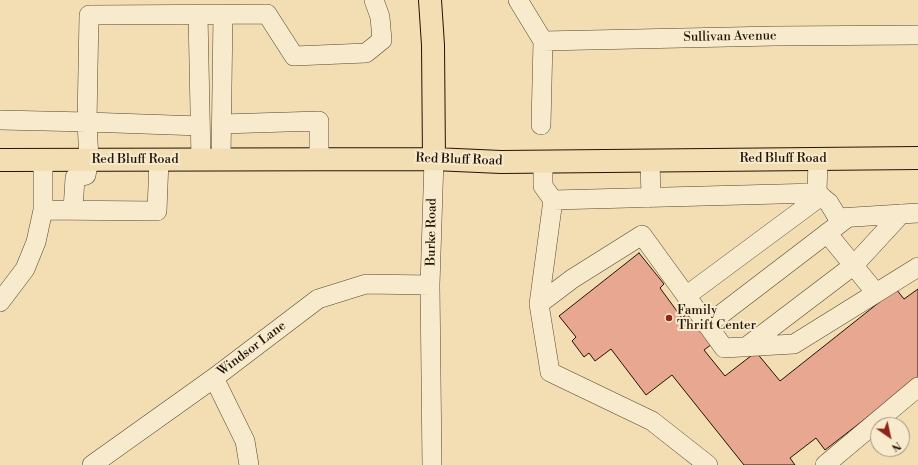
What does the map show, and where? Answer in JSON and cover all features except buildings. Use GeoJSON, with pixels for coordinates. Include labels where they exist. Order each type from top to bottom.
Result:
{"type":"FeatureCollection","features":[{"type":"Feature","properties":{"kind":"main road","name":"Burke Road"},"geometry":{"type":"LineString","coordinates":[[430,0],[433,45],[434,158]]}},
{"type":"Feature","properties":{"kind":"main road","name":"Red Bluff Road"},"geometry":{"type":"LineString","coordinates":[[0,160],[434,158],[502,162],[543,162],[918,158]]}},
{"type":"Feature","properties":{"kind":"street"},"geometry":{"type":"LineString","coordinates":[[73,210],[75,178],[86,175],[89,160],[89,15],[267,14],[294,56],[366,53],[382,40],[380,17],[374,0]]}},
{"type":"Feature","properties":{"kind":"street"},"geometry":{"type":"LineString","coordinates":[[518,0],[543,41],[541,125]]}},
{"type":"Feature","properties":{"kind":"street"},"geometry":{"type":"LineString","coordinates":[[198,14],[200,126],[211,159]]}},
{"type":"Feature","properties":{"kind":"street"},"geometry":{"type":"LineString","coordinates":[[211,159],[222,124],[223,14]]}},
{"type":"Feature","properties":{"kind":"street","name":"Sullivan Avenue"},"geometry":{"type":"LineString","coordinates":[[543,41],[775,36],[918,35]]}},
{"type":"Feature","properties":{"kind":"street"},"geometry":{"type":"LineString","coordinates":[[0,120],[200,126]]}},
{"type":"Feature","properties":{"kind":"street"},"geometry":{"type":"LineString","coordinates":[[222,124],[319,121],[319,159]]}},
{"type":"Feature","properties":{"kind":"street","name":"Burke Road"},"geometry":{"type":"LineString","coordinates":[[432,465],[430,284],[434,158]]}},
{"type":"Feature","properties":{"kind":"street"},"geometry":{"type":"LineString","coordinates":[[818,159],[819,195]]}},
{"type":"Feature","properties":{"kind":"street"},"geometry":{"type":"LineString","coordinates":[[0,302],[25,269],[36,242],[43,210],[43,160]]}},
{"type":"Feature","properties":{"kind":"street"},"geometry":{"type":"LineString","coordinates":[[43,210],[157,211],[159,160]]}},
{"type":"Feature","properties":{"kind":"street"},"geometry":{"type":"LineString","coordinates":[[650,160],[651,198]]}},
{"type":"Feature","properties":{"kind":"street"},"geometry":{"type":"LineString","coordinates":[[543,162],[544,186],[553,200],[539,304],[550,372],[652,421],[708,465]]}},
{"type":"Feature","properties":{"kind":"street"},"geometry":{"type":"LineString","coordinates":[[686,296],[819,195]]}},
{"type":"Feature","properties":{"kind":"street"},"geometry":{"type":"LineString","coordinates":[[553,200],[819,195],[829,203],[838,218],[909,214]]}},
{"type":"Feature","properties":{"kind":"street"},"geometry":{"type":"LineString","coordinates":[[746,347],[854,265],[909,214]]}},
{"type":"Feature","properties":{"kind":"street"},"geometry":{"type":"LineString","coordinates":[[707,325],[847,218]]}},
{"type":"Feature","properties":{"kind":"street"},"geometry":{"type":"LineString","coordinates":[[827,233],[876,293]]}},
{"type":"Feature","properties":{"kind":"street"},"geometry":{"type":"LineString","coordinates":[[539,304],[572,279],[642,235],[724,348],[794,344],[918,267]]}},
{"type":"Feature","properties":{"kind":"street","name":"Windsor Lane"},"geometry":{"type":"LineString","coordinates":[[92,465],[214,378],[318,299],[366,284],[430,284]]}},
{"type":"Feature","properties":{"kind":"street"},"geometry":{"type":"LineString","coordinates":[[214,378],[245,441],[249,465]]}},
{"type":"Feature","properties":{"kind":"street"},"geometry":{"type":"LineString","coordinates":[[824,465],[918,387]]}},
{"type":"Feature","properties":{"kind":"place","name":"Family Thrift Center"},"geometry":{"type":"Point","coordinates":[669,318]}}]}
